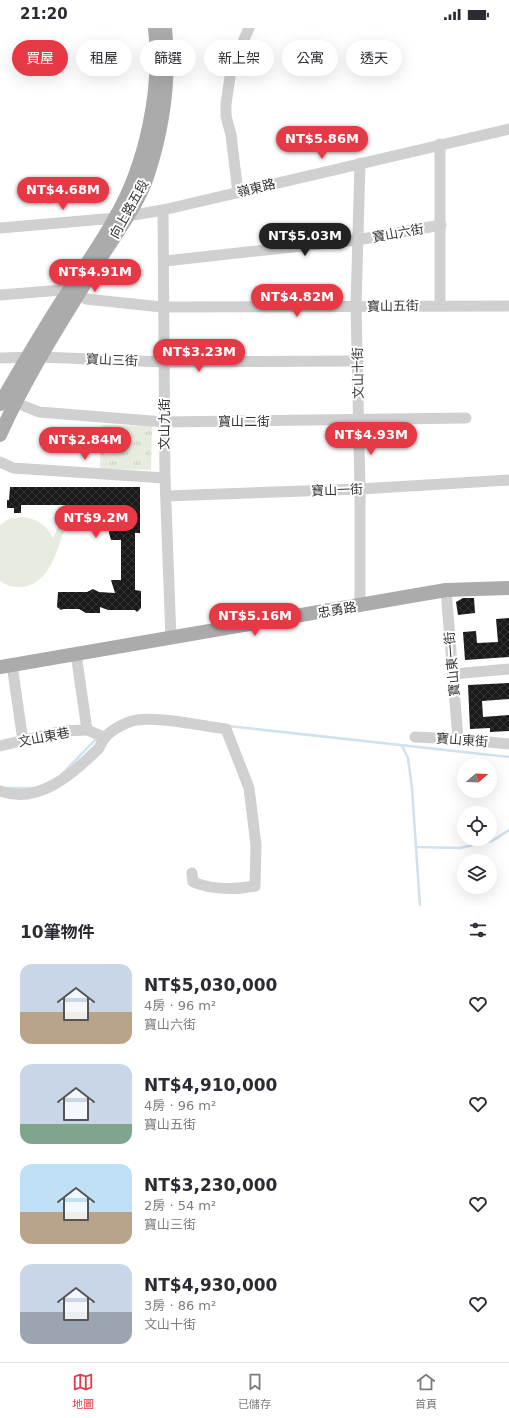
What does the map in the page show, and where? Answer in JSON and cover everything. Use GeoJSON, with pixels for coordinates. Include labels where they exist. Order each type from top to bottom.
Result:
{"type":"FeatureCollection","features":[{"type":"Feature","properties":{"kind":"main road","name":"向上路五段"},"geometry":{"type":"LineString","coordinates":[[121,217],[141,160],[150,117],[157,72],[155,28]]}},
{"type":"Feature","properties":{"kind":"main road","name":"向上路五段"},"geometry":{"type":"LineString","coordinates":[[0,404],[34,357],[148,175],[160,126],[166,78],[165,28]]}},
{"type":"Feature","properties":{"kind":"main road","name":"向上路五段"},"geometry":{"type":"LineString","coordinates":[[0,435],[34,357]]}},
{"type":"Feature","properties":{"kind":"main road","name":"忠勇路"},"geometry":{"type":"LineString","coordinates":[[6,666],[171,639],[446,590],[509,588]]}},
{"type":"Feature","properties":{"kind":"street"},"geometry":{"type":"LineString","coordinates":[[238,193],[231,136],[226,116],[226,104],[231,70],[249,28]]}},
{"type":"Feature","properties":{"kind":"street","name":"嶺東路"},"geometry":{"type":"LineString","coordinates":[[0,228],[121,217],[163,210],[509,129]]}},
{"type":"Feature","properties":{"kind":"street"},"geometry":{"type":"LineString","coordinates":[[440,144],[440,305]]}},
{"type":"Feature","properties":{"kind":"street","name":"文山十街"},"geometry":{"type":"LineString","coordinates":[[360,163],[356,306],[360,489],[360,606]]}},
{"type":"Feature","properties":{"kind":"street","name":"文山九街"},"geometry":{"type":"LineString","coordinates":[[163,210],[165,261],[162,307],[165,478],[171,639]]}},
{"type":"Feature","properties":{"kind":"street","name":"寶山六街"},"geometry":{"type":"LineString","coordinates":[[165,261],[357,240],[441,225]]}},
{"type":"Feature","properties":{"kind":"street"},"geometry":{"type":"LineString","coordinates":[[0,295],[62,290]]}},
{"type":"Feature","properties":{"kind":"street","name":"寶山五街"},"geometry":{"type":"LineString","coordinates":[[86,299],[162,307],[509,306]]}},
{"type":"Feature","properties":{"kind":"street","name":"寶山三街"},"geometry":{"type":"LineString","coordinates":[[0,358],[34,357],[164,362],[358,361]]}},
{"type":"Feature","properties":{"kind":"street","name":"寶山二街"},"geometry":{"type":"LineString","coordinates":[[24,406],[38,412],[164,422],[466,418]]}},
{"type":"Feature","properties":{"kind":"street"},"geometry":{"type":"LineString","coordinates":[[0,462],[13,468],[165,478]]}},
{"type":"Feature","properties":{"kind":"street","name":"寶山一街"},"geometry":{"type":"LineString","coordinates":[[166,496],[360,489],[509,480]]}},
{"type":"Feature","properties":{"kind":"street","name":"寶山東一街"},"geometry":{"type":"LineString","coordinates":[[446,590],[458,739]]}},
{"type":"Feature","properties":{"kind":"street"},"geometry":{"type":"LineString","coordinates":[[76,654],[87,730],[104,737]]}},
{"type":"Feature","properties":{"kind":"street"},"geometry":{"type":"LineString","coordinates":[[6,666],[23,741]]}},
{"type":"Feature","properties":{"kind":"street"},"geometry":{"type":"LineString","coordinates":[[453,674],[509,668]]}},
{"type":"Feature","properties":{"kind":"street"},"geometry":{"type":"LineString","coordinates":[[0,791],[10,795],[31,793],[47,788],[69,777],[99,747],[104,737],[129,722],[146,719],[226,729],[246,775],[249,788],[256,846],[255,886],[220,889],[203,886],[193,882],[192,873]]}},
{"type":"Feature","properties":{"kind":"street","name":"文山東巷"},"geometry":{"type":"LineString","coordinates":[[0,746],[62,731],[87,730]]}},
{"type":"Feature","properties":{"kind":"street","name":"寶山東街"},"geometry":{"type":"LineString","coordinates":[[415,737],[509,744]]}},
{"type":"Feature","properties":{"kind":"green space"},"geometry":{"type":"Polygon","coordinates":[[[101,425],[152,426],[151,470],[100,469],[101,425]]]}},
{"type":"Feature","properties":{"kind":"green space"},"geometry":{"type":"Polygon","coordinates":[[[21,517],[36,520],[44,525],[53,538],[58,527],[65,529],[55,556],[46,572],[40,579],[32,584],[17,587],[0,581],[0,525],[9,519],[21,517]]]}},
{"type":"Feature","properties":{"kind":"building"},"geometry":{"type":"Polygon","coordinates":[[[10,487],[140,487],[140,533],[135,533],[135,590],[141,591],[141,608],[137,612],[135,610],[108,610],[100,607],[100,613],[86,613],[79,609],[61,610],[57,607],[58,592],[87,592],[93,589],[99,592],[115,593],[111,580],[121,580],[121,540],[111,540],[109,533],[110,526],[118,526],[118,508],[108,508],[108,506],[77,505],[77,510],[66,510],[66,505],[21,505],[21,513],[14,513],[14,508],[7,508],[10,487]]]}},
{"type":"Feature","properties":{"kind":"building"},"geometry":{"type":"Polygon","coordinates":[[[463,598],[474,598],[475,613],[458,615],[456,602],[463,598]]]}},
{"type":"Feature","properties":{"kind":"building"},"geometry":{"type":"Polygon","coordinates":[[[509,618],[509,657],[465,660],[463,632],[476,631],[477,643],[498,642],[496,619],[509,618]]]}},
{"type":"Feature","properties":{"kind":"building"},"geometry":{"type":"Polygon","coordinates":[[[509,683],[509,699],[482,701],[483,717],[509,715],[509,731],[490,732],[490,728],[470,729],[468,685],[509,683]]]}},
{"type":"Feature","properties":{"kind":"waterway"},"geometry":{"type":"LineString","coordinates":[[228,726],[509,757]]}},
{"type":"Feature","properties":{"kind":"waterway"},"geometry":{"type":"LineString","coordinates":[[61,775],[98,737]]}},
{"type":"Feature","properties":{"kind":"waterway"},"geometry":{"type":"LineString","coordinates":[[402,746],[408,758],[412,788],[420,906]]}},
{"type":"Feature","properties":{"kind":"waterway"},"geometry":{"type":"LineString","coordinates":[[8,788],[33,788]]}},
{"type":"Feature","properties":{"kind":"waterway"},"geometry":{"type":"LineString","coordinates":[[417,847],[460,848],[492,841],[509,830]]}}]}
